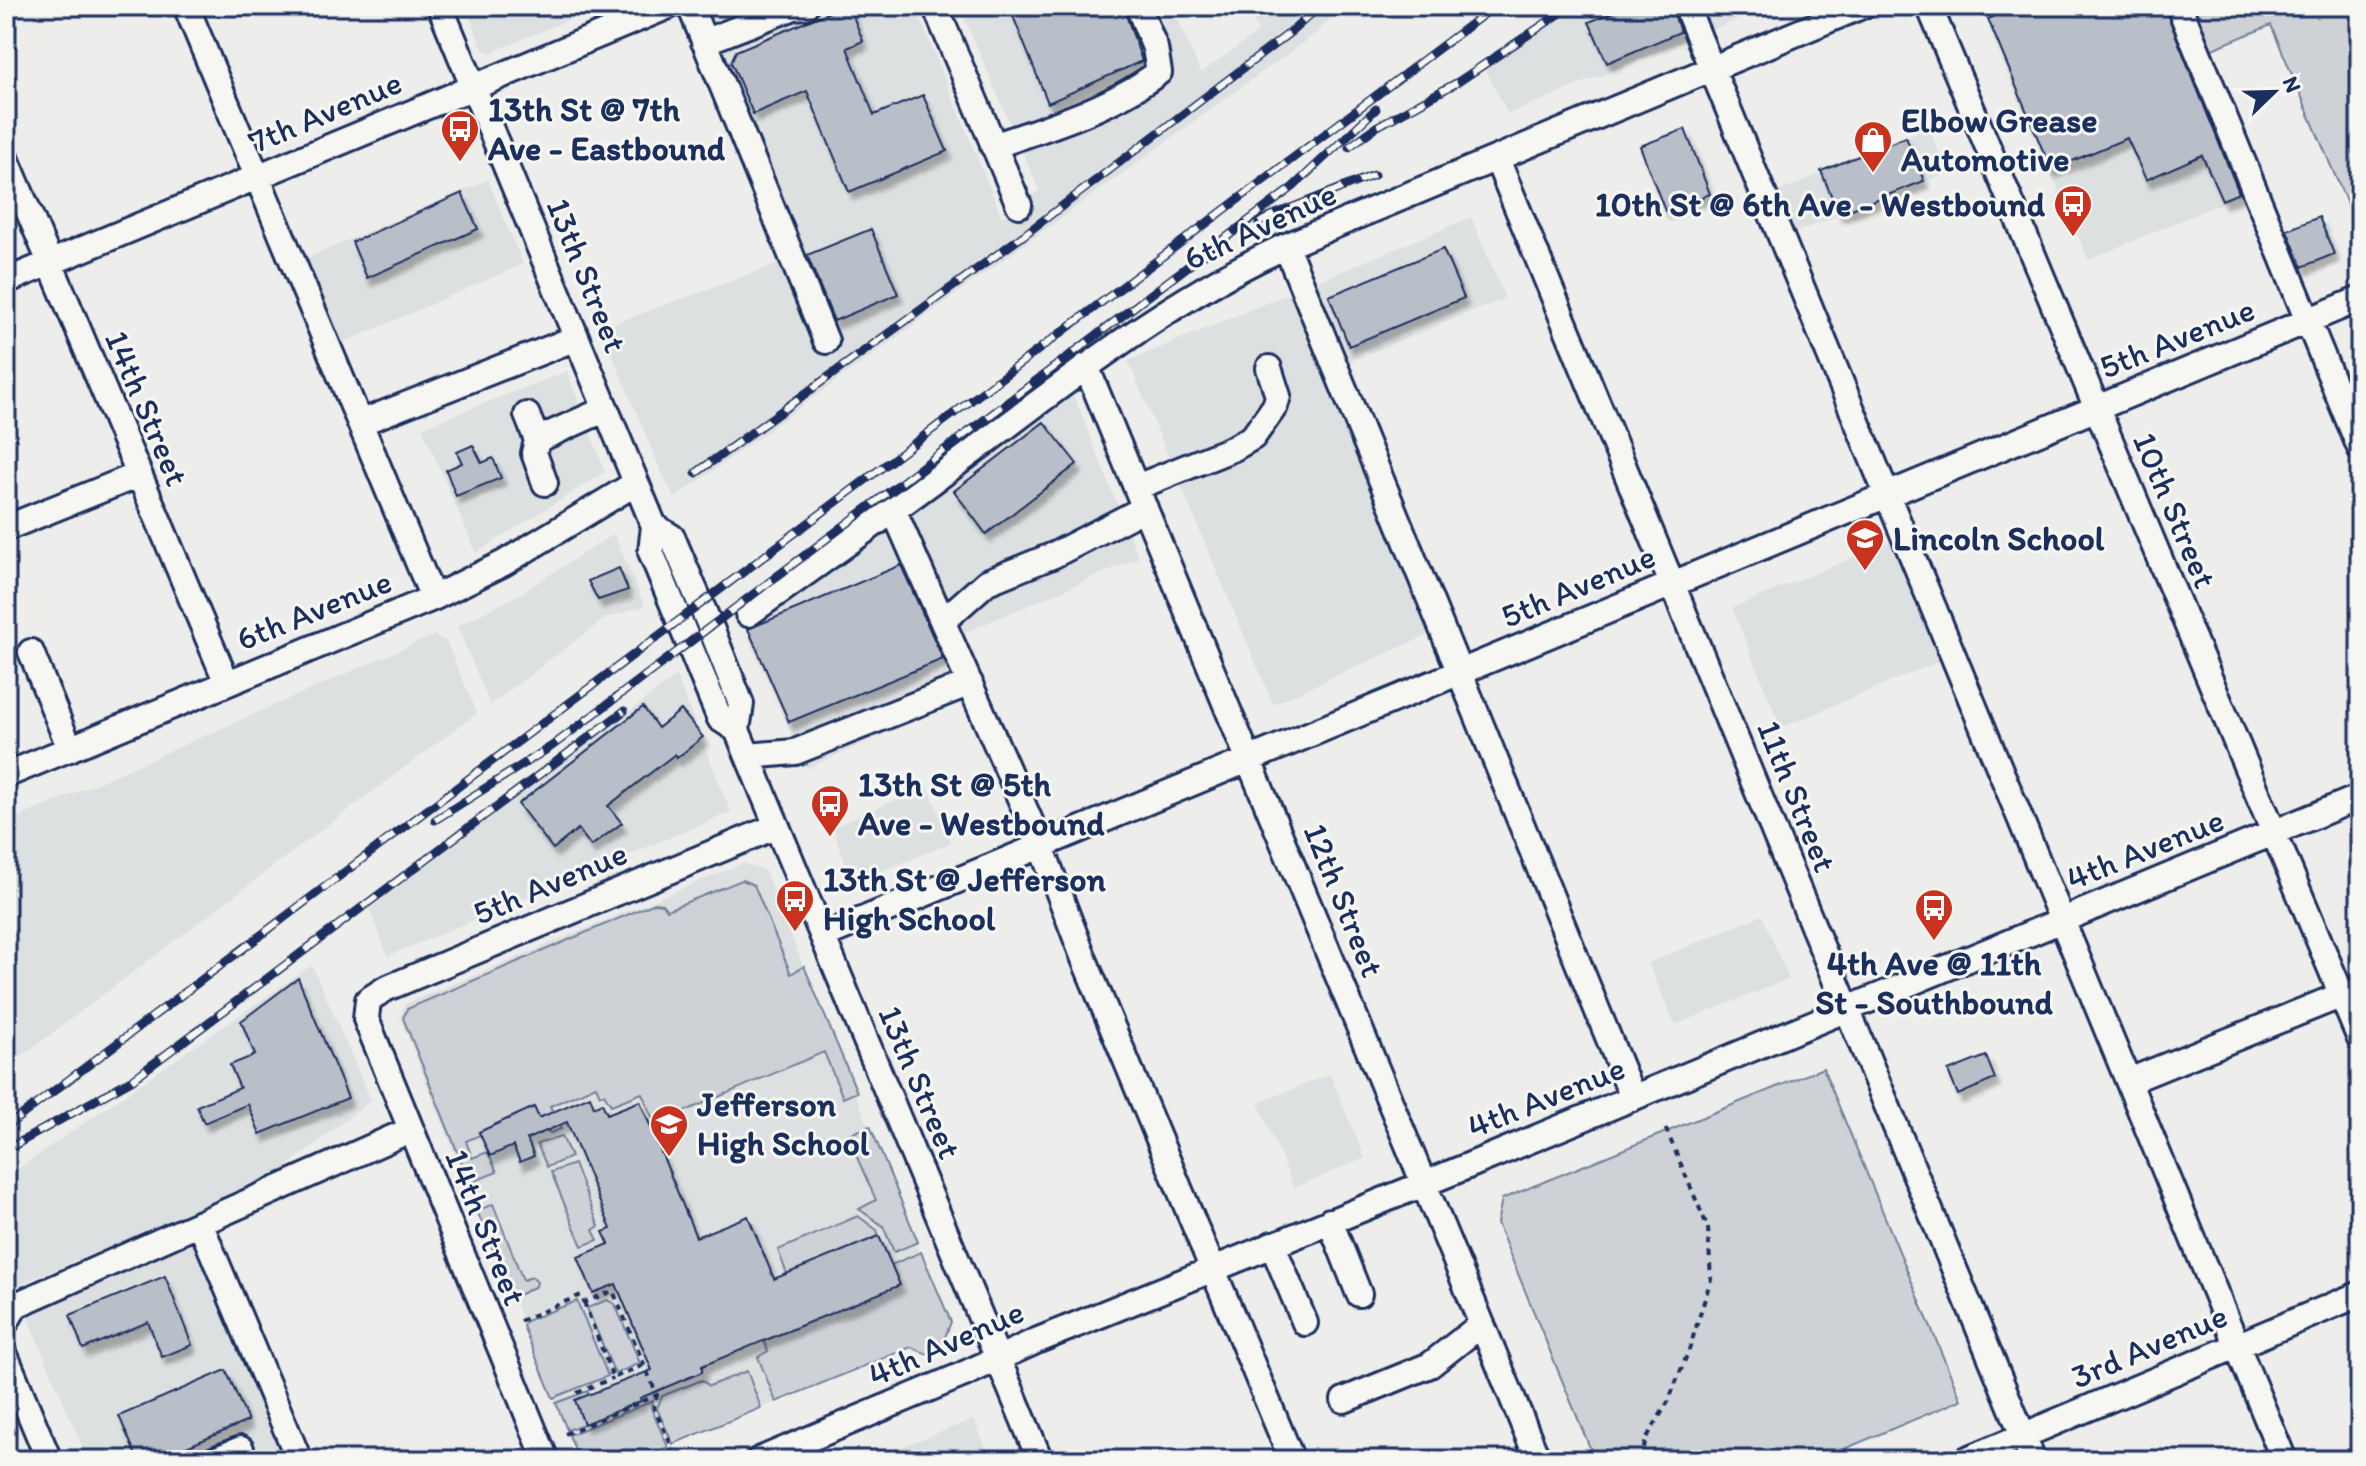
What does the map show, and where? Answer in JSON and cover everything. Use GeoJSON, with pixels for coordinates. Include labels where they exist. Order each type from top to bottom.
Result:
{"type":"FeatureCollection","features":[{"type":"Feature","properties":{"kind":"street"},"geometry":{"type":"LineString","coordinates":[[186,6],[433,598]]}},
{"type":"Feature","properties":{"kind":"street","name":"13th Street"},"geometry":{"type":"LineString","coordinates":[[440,6],[654,526],[672,537],[711,628],[741,704],[737,730],[1040,1460]]}},
{"type":"Feature","properties":{"kind":"street","name":"7th Avenue"},"geometry":{"type":"LineString","coordinates":[[6,281],[669,6]]}},
{"type":"Feature","properties":{"kind":"street"},"geometry":{"type":"LineString","coordinates":[[690,6],[826,341]]}},
{"type":"Feature","properties":{"kind":"street"},"geometry":{"type":"LineString","coordinates":[[704,42],[794,7],[805,6]]}},
{"type":"Feature","properties":{"kind":"street"},"geometry":{"type":"LineString","coordinates":[[935,6],[1019,205]]}},
{"type":"Feature","properties":{"kind":"street"},"geometry":{"type":"LineString","coordinates":[[993,146],[1102,104],[1159,72],[1155,48],[1138,6]]}},
{"type":"Feature","properties":{"kind":"street"},"geometry":{"type":"LineString","coordinates":[[1686,6],[2284,1460]]}},
{"type":"Feature","properties":{"kind":"street","name":"10th Street"},"geometry":{"type":"LineString","coordinates":[[1929,6],[2273,833],[2351,993],[2360,1039]]}},
{"type":"Feature","properties":{"kind":"street"},"geometry":{"type":"LineString","coordinates":[[2179,6],[2360,448]]}},
{"type":"Feature","properties":{"kind":"street","name":"6th Avenue"},"geometry":{"type":"LineString","coordinates":[[748,614],[894,511],[1086,366],[1181,302],[1286,246],[1852,8]]}},
{"type":"Feature","properties":{"kind":"street","name":"14th Street"},"geometry":{"type":"LineString","coordinates":[[6,158],[227,683]]}},
{"type":"Feature","properties":{"kind":"street","name":"11th Street"},"geometry":{"type":"LineString","coordinates":[[1497,159],[2033,1460]]}},
{"type":"Feature","properties":{"kind":"street"},"geometry":{"type":"LineString","coordinates":[[1286,246],[1633,1098]]}},
{"type":"Feature","properties":{"kind":"street","name":"5th Avenue"},"geometry":{"type":"LineString","coordinates":[[823,936],[2360,299]]}},
{"type":"Feature","properties":{"kind":"street"},"geometry":{"type":"LineString","coordinates":[[360,423],[576,338]]}},
{"type":"Feature","properties":{"kind":"street","name":"12th Street"},"geometry":{"type":"LineString","coordinates":[[1086,366],[1538,1460]]}},
{"type":"Feature","properties":{"kind":"street"},"geometry":{"type":"LineString","coordinates":[[943,621],[987,582],[1054,555],[1141,497],[1253,437],[1275,406],[1278,396],[1269,368]]}},
{"type":"Feature","properties":{"kind":"street"},"geometry":{"type":"LineString","coordinates":[[537,440],[606,409]]}},
{"type":"Feature","properties":{"kind":"street"},"geometry":{"type":"LineString","coordinates":[[527,415],[537,440],[534,453],[545,483]]}},
{"type":"Feature","properties":{"kind":"street"},"geometry":{"type":"LineString","coordinates":[[6,528],[138,475]]}},
{"type":"Feature","properties":{"kind":"street","name":"6th Avenue"},"geometry":{"type":"LineString","coordinates":[[6,775],[433,598],[504,563],[636,483]]}},
{"type":"Feature","properties":{"kind":"street"},"geometry":{"type":"LineString","coordinates":[[894,511],[1041,846],[1084,959],[1292,1460]]}},
{"type":"Feature","properties":{"kind":"street"},"geometry":{"type":"LineString","coordinates":[[31,652],[70,749]]}},
{"type":"Feature","properties":{"kind":"street"},"geometry":{"type":"LineString","coordinates":[[748,756],[795,752],[970,683]]}},
{"type":"Feature","properties":{"kind":"street","name":"4th Avenue"},"geometry":{"type":"LineString","coordinates":[[759,1460],[790,1454],[998,1358],[2360,797]]}},
{"type":"Feature","properties":{"kind":"street","name":"5th Avenue"},"geometry":{"type":"LineString","coordinates":[[366,1019],[368,1000],[385,989],[777,826]]}},
{"type":"Feature","properties":{"kind":"street"},"geometry":{"type":"LineString","coordinates":[[2129,1081],[2351,993]]}},
{"type":"Feature","properties":{"kind":"street","name":"14th Street"},"geometry":{"type":"LineString","coordinates":[[366,1019],[546,1460]]}},
{"type":"Feature","properties":{"kind":"street"},"geometry":{"type":"LineString","coordinates":[[7,1320],[16,1305],[410,1130]]}},
{"type":"Feature","properties":{"kind":"street"},"geometry":{"type":"LineString","coordinates":[[1330,1221],[1359,1294]]}},
{"type":"Feature","properties":{"kind":"street"},"geometry":{"type":"LineString","coordinates":[[200,1223],[299,1460]]}},
{"type":"Feature","properties":{"kind":"street"},"geometry":{"type":"LineString","coordinates":[[1272,1244],[1305,1323]]}},
{"type":"Feature","properties":{"kind":"street","name":"3rd Avenue"},"geometry":{"type":"LineString","coordinates":[[1965,1460],[2360,1294]]}},
{"type":"Feature","properties":{"kind":"street"},"geometry":{"type":"LineString","coordinates":[[1344,1400],[1430,1365],[1482,1324]]}},
{"type":"Feature","properties":{"kind":"street"},"geometry":{"type":"LineString","coordinates":[[6,1357],[12,1388],[49,1460]]}},
{"type":"Feature","properties":{"kind":"street"},"geometry":{"type":"LineString","coordinates":[[214,1460],[241,1449]]}},
{"type":"Feature","properties":{"kind":"path"},"geometry":{"type":"LineString","coordinates":[[1641,1460],[1646,1439],[1668,1402],[1689,1350],[1711,1279],[1708,1228],[1665,1127]]}},
{"type":"Feature","properties":{"kind":"path"},"geometry":{"type":"LineString","coordinates":[[584,1302],[613,1291],[657,1395],[654,1408],[673,1449]]}},
{"type":"Feature","properties":{"kind":"path"},"geometry":{"type":"LineString","coordinates":[[520,1321],[581,1295],[613,1378]]}},
{"type":"Feature","properties":{"kind":"path"},"geometry":{"type":"LineString","coordinates":[[577,1393],[644,1365]]}},
{"type":"Feature","properties":{"kind":"path"},"geometry":{"type":"LineString","coordinates":[[565,1434],[657,1395]]}},
{"type":"Feature","properties":{"kind":"shaded area"},"geometry":{"type":"Polygon","coordinates":[[[465,6],[601,6],[490,53],[483,50],[465,6]]]}},
{"type":"Feature","properties":{"kind":"shaded area"},"geometry":{"type":"Polygon","coordinates":[[[720,6],[915,6],[1002,217],[1039,190],[959,6],[1172,6],[1201,73],[1258,32],[1248,6],[1342,6],[1319,31],[675,498],[601,328],[786,261],[688,19],[720,6]]]}},
{"type":"Feature","properties":{"kind":"shaded area"},"geometry":{"type":"Polygon","coordinates":[[[1578,6],[1770,6],[1508,114],[1484,67],[1578,6]]]}},
{"type":"Feature","properties":{"kind":"shaded area"},"geometry":{"type":"Polygon","coordinates":[[[1981,6],[2173,6],[2248,192],[2088,260],[1981,6]]]}},
{"type":"Feature","properties":{"kind":"shaded area"},"geometry":{"type":"Polygon","coordinates":[[[2192,6],[2360,6],[2360,234],[2271,25],[2210,50],[2192,6]]]}},
{"type":"Feature","properties":{"kind":"shaded area"},"geometry":{"type":"Polygon","coordinates":[[[1929,127],[1947,173],[1787,236],[1769,196],[1929,127]]]}},
{"type":"Feature","properties":{"kind":"shaded area"},"geometry":{"type":"Polygon","coordinates":[[[488,180],[523,264],[343,343],[306,258],[488,180]]]}},
{"type":"Feature","properties":{"kind":"shaded area"},"geometry":{"type":"Polygon","coordinates":[[[1471,217],[1505,298],[1327,371],[1437,631],[1273,704],[1128,361],[1471,217]]]}},
{"type":"Feature","properties":{"kind":"shaded area"},"geometry":{"type":"Polygon","coordinates":[[[567,371],[605,472],[476,553],[422,428],[567,371]]]}},
{"type":"Feature","properties":{"kind":"shaded area"},"geometry":{"type":"Polygon","coordinates":[[[1070,386],[1139,558],[959,635],[982,691],[806,769],[747,624],[1070,386]]]}},
{"type":"Feature","properties":{"kind":"shaded area"},"geometry":{"type":"Polygon","coordinates":[[[614,534],[645,606],[606,618],[490,705],[457,626],[518,595],[614,534]]]}},
{"type":"Feature","properties":{"kind":"shaded area"},"geometry":{"type":"Polygon","coordinates":[[[1895,540],[1944,659],[1781,728],[1732,608],[1895,540]]]}},
{"type":"Feature","properties":{"kind":"shaded area"},"geometry":{"type":"Polygon","coordinates":[[[434,635],[446,641],[477,713],[6,1068],[6,823],[434,635]]]}},
{"type":"Feature","properties":{"kind":"shaded area"},"geometry":{"type":"Polygon","coordinates":[[[676,676],[731,812],[388,956],[369,909],[676,676]]]}},
{"type":"Feature","properties":{"kind":"shaded area"},"geometry":{"type":"Polygon","coordinates":[[[928,786],[951,843],[853,883],[832,827],[928,786]]]}},
{"type":"Feature","properties":{"kind":"shaded area","name":"Jefferson High School"},"geometry":{"type":"Polygon","coordinates":[[[743,863],[765,871],[947,1320],[946,1332],[635,1460],[579,1460],[400,1018],[405,1004],[743,863]]]}},
{"type":"Feature","properties":{"kind":"shaded area"},"geometry":{"type":"Polygon","coordinates":[[[742,880],[754,885],[791,974],[804,966],[857,1092],[843,1098],[824,1052],[655,1124],[642,1093],[611,1105],[604,1094],[600,1095],[596,1086],[550,1106],[561,1129],[551,1133],[545,1131],[534,1107],[466,1141],[472,1158],[488,1152],[497,1172],[470,1183],[403,1018],[407,1009],[655,903],[662,904],[667,910],[742,880]]]}},
{"type":"Feature","properties":{"kind":"shaded area"},"geometry":{"type":"Polygon","coordinates":[[[1762,915],[1789,979],[1675,1025],[1648,963],[1762,915]]]}},
{"type":"Feature","properties":{"kind":"shaded area"},"geometry":{"type":"Polygon","coordinates":[[[312,965],[371,1100],[270,1180],[6,1290],[6,1177],[312,965]]]}},
{"type":"Feature","properties":{"kind":"shaded area"},"geometry":{"type":"Polygon","coordinates":[[[1823,1068],[1961,1400],[1818,1460],[1595,1460],[1497,1223],[1502,1199],[1823,1068]]]}},
{"type":"Feature","properties":{"kind":"shaded area"},"geometry":{"type":"Polygon","coordinates":[[[1330,1074],[1365,1158],[1294,1188],[1258,1103],[1330,1074]]]}},
{"type":"Feature","properties":{"kind":"shaded area"},"geometry":{"type":"Polygon","coordinates":[[[870,1126],[918,1242],[894,1252],[883,1226],[859,1209],[876,1200],[847,1135],[870,1126]]]}},
{"type":"Feature","properties":{"kind":"shaded area"},"geometry":{"type":"Polygon","coordinates":[[[562,1136],[571,1157],[547,1167],[537,1144],[562,1136]]]}},
{"type":"Feature","properties":{"kind":"shaded area"},"geometry":{"type":"Polygon","coordinates":[[[574,1164],[599,1226],[593,1230],[598,1240],[582,1246],[551,1172],[574,1164]]]}},
{"type":"Feature","properties":{"kind":"shaded area"},"geometry":{"type":"Polygon","coordinates":[[[493,1204],[523,1280],[532,1277],[537,1282],[536,1286],[513,1298],[477,1211],[493,1204]]]}},
{"type":"Feature","properties":{"kind":"shaded area"},"geometry":{"type":"Polygon","coordinates":[[[858,1216],[877,1230],[879,1236],[787,1274],[778,1250],[858,1216]]]}},
{"type":"Feature","properties":{"kind":"shaded area"},"geometry":{"type":"Polygon","coordinates":[[[195,1242],[287,1457],[279,1460],[88,1460],[26,1314],[195,1242]]]}},
{"type":"Feature","properties":{"kind":"shaded area"},"geometry":{"type":"Polygon","coordinates":[[[921,1252],[951,1322],[941,1347],[927,1354],[911,1347],[776,1402],[758,1357],[768,1351],[764,1341],[899,1284],[891,1265],[921,1252]]]}},
{"type":"Feature","properties":{"kind":"shaded area"},"geometry":{"type":"Polygon","coordinates":[[[607,1300],[615,1304],[640,1363],[615,1374],[587,1308],[607,1300]]]}},
{"type":"Feature","properties":{"kind":"shaded area"},"geometry":{"type":"Polygon","coordinates":[[[577,1301],[608,1376],[553,1398],[523,1326],[526,1321],[577,1301]]]}},
{"type":"Feature","properties":{"kind":"shaded area"},"geometry":{"type":"Polygon","coordinates":[[[747,1371],[761,1408],[673,1444],[657,1409],[662,1396],[702,1380],[709,1386],[747,1371]]]}},
{"type":"Feature","properties":{"kind":"shaded area"},"geometry":{"type":"Polygon","coordinates":[[[588,1391],[588,1395],[575,1400],[584,1424],[567,1430],[556,1403],[588,1391]]]}},
{"type":"Feature","properties":{"kind":"shaded area"},"geometry":{"type":"Polygon","coordinates":[[[653,1401],[651,1408],[668,1447],[638,1460],[579,1460],[569,1435],[653,1401]]]}},
{"type":"Feature","properties":{"kind":"shaded area"},"geometry":{"type":"Polygon","coordinates":[[[974,1419],[991,1460],[894,1460],[890,1451],[974,1419]]]}},
{"type":"Feature","properties":{"kind":"building"},"geometry":{"type":"Polygon","coordinates":[[[849,6],[863,41],[847,48],[874,115],[923,95],[947,151],[849,192],[807,91],[753,114],[731,62],[736,51],[849,6]]]}},
{"type":"Feature","properties":{"kind":"building"},"geometry":{"type":"Polygon","coordinates":[[[1009,6],[1123,6],[1142,61],[1048,103],[1009,6]]]}},
{"type":"Feature","properties":{"kind":"building"},"geometry":{"type":"Polygon","coordinates":[[[1628,6],[1671,6],[1680,32],[1607,63],[1589,22],[1628,6]]]}},
{"type":"Feature","properties":{"kind":"building"},"geometry":{"type":"Polygon","coordinates":[[[2018,6],[2164,6],[2239,193],[2222,200],[2202,155],[2146,180],[2127,138],[2051,170],[1988,19],[2018,6]]]}},
{"type":"Feature","properties":{"kind":"building"},"geometry":{"type":"Polygon","coordinates":[[[1685,129],[1710,194],[1665,211],[1640,146],[1685,129]]]}},
{"type":"Feature","properties":{"kind":"building"},"geometry":{"type":"Polygon","coordinates":[[[1906,137],[1924,181],[1839,214],[1821,171],[1906,137]]]}},
{"type":"Feature","properties":{"kind":"building"},"geometry":{"type":"Polygon","coordinates":[[[462,193],[478,229],[367,278],[352,242],[462,193]]]}},
{"type":"Feature","properties":{"kind":"building"},"geometry":{"type":"Polygon","coordinates":[[[2319,217],[2334,254],[2302,267],[2287,230],[2319,217]]]}},
{"type":"Feature","properties":{"kind":"building"},"geometry":{"type":"Polygon","coordinates":[[[871,229],[898,294],[834,321],[807,255],[871,229]]]}},
{"type":"Feature","properties":{"kind":"building"},"geometry":{"type":"Polygon","coordinates":[[[1443,249],[1464,298],[1349,346],[1329,296],[1443,249]]]}},
{"type":"Feature","properties":{"kind":"building"},"geometry":{"type":"Polygon","coordinates":[[[1044,422],[1077,464],[986,534],[954,491],[1044,422]]]}},
{"type":"Feature","properties":{"kind":"building"},"geometry":{"type":"Polygon","coordinates":[[[473,445],[482,463],[493,458],[501,478],[456,496],[446,470],[462,463],[457,452],[473,445]]]}},
{"type":"Feature","properties":{"kind":"building"},"geometry":{"type":"Polygon","coordinates":[[[901,565],[943,659],[789,722],[748,629],[901,565]]]}},
{"type":"Feature","properties":{"kind":"building"},"geometry":{"type":"Polygon","coordinates":[[[619,568],[628,590],[598,600],[588,581],[619,568]]]}},
{"type":"Feature","properties":{"kind":"building"},"geometry":{"type":"Polygon","coordinates":[[[643,707],[658,728],[681,710],[703,737],[677,758],[675,754],[608,806],[622,823],[591,846],[578,829],[553,849],[518,804],[643,707]]]}},
{"type":"Feature","properties":{"kind":"building"},"geometry":{"type":"Polygon","coordinates":[[[298,978],[348,1098],[260,1134],[248,1104],[204,1123],[197,1106],[240,1088],[230,1065],[255,1055],[241,1021],[298,978]]]}},
{"type":"Feature","properties":{"kind":"building"},"geometry":{"type":"Polygon","coordinates":[[[1986,1056],[1995,1079],[1958,1095],[1948,1071],[1986,1056]]]}},
{"type":"Feature","properties":{"kind":"building"},"geometry":{"type":"Polygon","coordinates":[[[590,1096],[594,1107],[602,1103],[607,1114],[640,1101],[696,1237],[748,1216],[774,1279],[879,1236],[900,1285],[702,1366],[702,1372],[584,1424],[575,1400],[652,1370],[616,1284],[593,1293],[578,1257],[609,1244],[603,1232],[611,1229],[567,1122],[527,1139],[534,1156],[520,1162],[513,1146],[490,1156],[479,1132],[534,1107],[539,1118],[590,1096]]]}},
{"type":"Feature","properties":{"kind":"building"},"geometry":{"type":"Polygon","coordinates":[[[165,1276],[192,1345],[162,1357],[148,1322],[83,1349],[70,1315],[165,1276]]]}},
{"type":"Feature","properties":{"kind":"building"},"geometry":{"type":"Polygon","coordinates":[[[226,1370],[248,1421],[156,1460],[138,1460],[119,1416],[226,1370]]]}},
{"type":"Feature","properties":{"kind":"railway"},"geometry":{"type":"LineString","coordinates":[[696,473],[1024,235],[1292,31],[1320,6]]}},
{"type":"Feature","properties":{"kind":"railway"},"geometry":{"type":"LineString","coordinates":[[6,1127],[1495,6]]}},
{"type":"Feature","properties":{"kind":"railway"},"geometry":{"type":"LineString","coordinates":[[1349,147],[1376,127],[1458,82],[1571,6]]}},
{"type":"Feature","properties":{"kind":"railway"},"geometry":{"type":"LineString","coordinates":[[435,820],[552,746],[1293,187],[1376,109]]}},
{"type":"Feature","properties":{"kind":"railway"},"geometry":{"type":"LineString","coordinates":[[1259,223],[1374,175]]}},
{"type":"Feature","properties":{"kind":"railway"},"geometry":{"type":"LineString","coordinates":[[6,1150],[133,1079],[624,711]]}},
{"type":"Feature","properties":{"kind":"place","name":"13th St @ 7th Ave - Eastbound"},"geometry":{"type":"Point","coordinates":[460,163]}},
{"type":"Feature","properties":{"kind":"place","name":"Elbow Grease Automotive"},"geometry":{"type":"Point","coordinates":[1873,174]}},
{"type":"Feature","properties":{"kind":"place","name":"10th St @ 6th Ave - Westbound"},"geometry":{"type":"Point","coordinates":[2073,238]}},
{"type":"Feature","properties":{"kind":"place","name":"Lincoln School"},"geometry":{"type":"Point","coordinates":[1865,572]}},
{"type":"Feature","properties":{"kind":"place","name":"13th St @ 5th Ave - Westbound"},"geometry":{"type":"Point","coordinates":[830,838]}},
{"type":"Feature","properties":{"kind":"place","name":"13th St @ Jefferson High School"},"geometry":{"type":"Point","coordinates":[795,933]}},
{"type":"Feature","properties":{"kind":"place","name":"4th Ave @ 11th St - Southbound"},"geometry":{"type":"Point","coordinates":[1934,942]}},
{"type":"Feature","properties":{"kind":"place","name":"Jefferson High School"},"geometry":{"type":"Point","coordinates":[669,1158]}}]}
